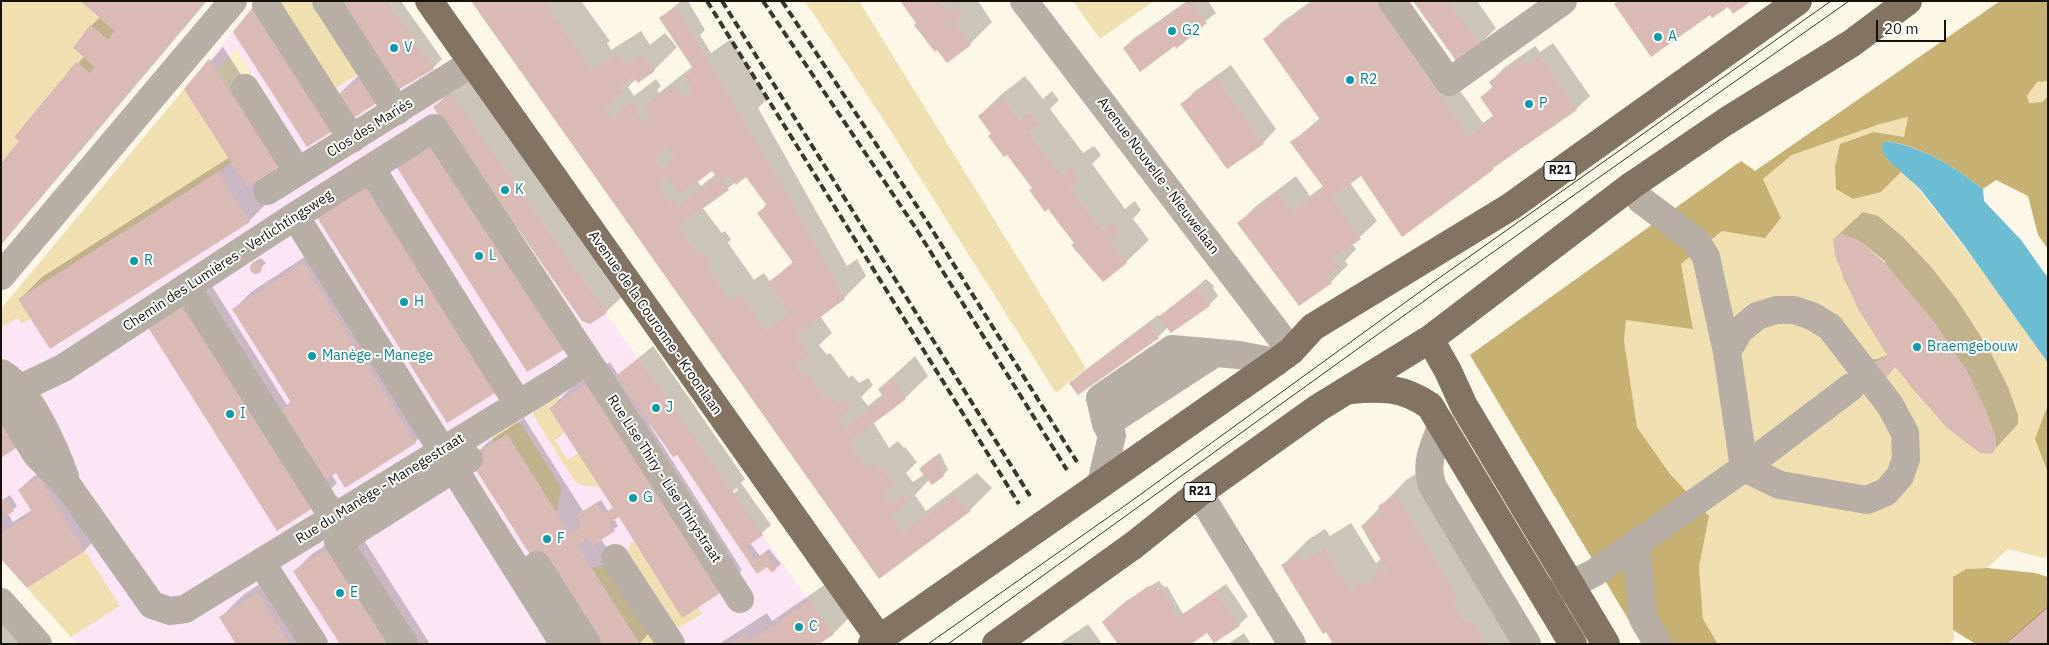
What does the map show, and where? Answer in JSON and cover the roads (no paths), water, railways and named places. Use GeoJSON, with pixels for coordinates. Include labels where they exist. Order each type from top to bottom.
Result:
{"type":"FeatureCollection","features":[{"type":"Feature","properties":{"kind":"main road","name":"Avenue de la Couronne - Kroonlaan"},"geometry":{"type":"LineString","coordinates":[[428,1],[878,642]]}},
{"type":"Feature","properties":{"kind":"main road","name":"R21"},"geometry":{"type":"LineString","coordinates":[[878,642],[1284,357],[1313,327],[1510,207],[1798,1]]}},
{"type":"Feature","properties":{"kind":"main road","name":"R21"},"geometry":{"type":"LineString","coordinates":[[996,644],[1134,545],[1199,493],[1318,408],[1430,339],[1631,186],[1725,122],[1852,43],[1908,1]]}},
{"type":"Feature","properties":{"kind":"main road"},"geometry":{"type":"LineString","coordinates":[[1430,339],[1464,406],[1606,644]]}},
{"type":"Feature","properties":{"kind":"main road"},"geometry":{"type":"LineString","coordinates":[[1346,391],[1381,387],[1404,392],[1430,406],[1573,644]]}},
{"type":"Feature","properties":{"kind":"street"},"geometry":{"type":"LineString","coordinates":[[1,276],[233,1]]}},
{"type":"Feature","properties":{"kind":"street"},"geometry":{"type":"LineString","coordinates":[[326,1],[397,111]]}},
{"type":"Feature","properties":{"kind":"street","name":"Avenue Nouvelle - Nieuwelaan"},"geometry":{"type":"LineString","coordinates":[[1024,1],[1284,357]]}},
{"type":"Feature","properties":{"kind":"street"},"geometry":{"type":"LineString","coordinates":[[1392,1],[1450,82],[1563,1]]}},
{"type":"Feature","properties":{"kind":"street"},"geometry":{"type":"LineString","coordinates":[[266,5],[352,139]]}},
{"type":"Feature","properties":{"kind":"street","name":"Clos des Mariés"},"geometry":{"type":"LineString","coordinates":[[267,191],[472,63]]}},
{"type":"Feature","properties":{"kind":"street"},"geometry":{"type":"LineString","coordinates":[[245,88],[298,172]]}},
{"type":"Feature","properties":{"kind":"street","name":"Chemin des Lumières - Verlichtingsweg"},"geometry":{"type":"LineString","coordinates":[[7,386],[63,368],[295,216],[434,128]]}},
{"type":"Feature","properties":{"kind":"street","name":"Rue Lise Thiry - Lise Thirystraat"},"geometry":{"type":"LineString","coordinates":[[434,128],[587,360],[740,600]]}},
{"type":"Feature","properties":{"kind":"street"},"geometry":{"type":"LineString","coordinates":[[371,168],[518,404]]}},
{"type":"Feature","properties":{"kind":"street"},"geometry":{"type":"LineString","coordinates":[[1631,186],[1641,200],[1696,241],[1706,257],[1727,352],[1744,468]]}},
{"type":"Feature","properties":{"kind":"street"},"geometry":{"type":"LineString","coordinates":[[295,216],[564,644]]}},
{"type":"Feature","properties":{"kind":"street"},"geometry":{"type":"LineString","coordinates":[[187,288],[341,521],[419,644]]}},
{"type":"Feature","properties":{"kind":"street"},"geometry":{"type":"LineString","coordinates":[[1727,352],[1739,331],[1757,316],[1776,310],[1794,310],[1812,316],[1830,327],[1890,405],[1905,433],[1906,459],[1900,476],[1886,492],[1868,500],[1780,485],[1744,468]]}},
{"type":"Feature","properties":{"kind":"street"},"geometry":{"type":"LineString","coordinates":[[1101,484],[1112,435],[1106,424],[1215,353],[1284,357]]}},
{"type":"Feature","properties":{"kind":"street","name":"Rue du Manège - Manegestraat"},"geometry":{"type":"LineString","coordinates":[[7,386],[53,444],[68,486],[152,605],[170,611],[185,609],[231,595],[261,562],[341,521],[448,459],[518,404],[587,360]]}},
{"type":"Feature","properties":{"kind":"street"},"geometry":{"type":"LineString","coordinates":[[1545,598],[1571,586],[1636,545],[1744,468],[1850,387]]}},
{"type":"Feature","properties":{"kind":"street"},"geometry":{"type":"LineString","coordinates":[[1464,406],[1440,423],[1427,474],[1527,644]]}},
{"type":"Feature","properties":{"kind":"street"},"geometry":{"type":"LineString","coordinates":[[448,459],[469,459],[587,644]]}},
{"type":"Feature","properties":{"kind":"street"},"geometry":{"type":"LineString","coordinates":[[1199,493],[1292,644]]}},
{"type":"Feature","properties":{"kind":"street"},"geometry":{"type":"LineString","coordinates":[[341,521],[338,542],[404,644]]}},
{"type":"Feature","properties":{"kind":"street"},"geometry":{"type":"LineString","coordinates":[[1636,545],[1643,619],[1658,644]]}},
{"type":"Feature","properties":{"kind":"street"},"geometry":{"type":"LineString","coordinates":[[615,558],[671,644]]}},
{"type":"Feature","properties":{"kind":"street"},"geometry":{"type":"LineString","coordinates":[[261,562],[297,596],[314,644]]}},
{"type":"Feature","properties":{"kind":"street"},"geometry":{"type":"LineString","coordinates":[[1,602],[38,644]]}},
{"type":"Feature","properties":{"kind":"water"},"geometry":{"type":"Polygon","coordinates":[[[1886,141],[1926,153],[1972,180],[1983,189],[1984,201],[2021,240],[2048,278],[2048,363],[1963,244],[1920,189],[1887,159],[1881,147],[1886,141]]]}},
{"type":"Feature","properties":{"kind":"tram line"},"geometry":{"type":"LineString","coordinates":[[928,644],[1130,502],[1432,283],[1831,1]]}},
{"type":"Feature","properties":{"kind":"tram line"},"geometry":{"type":"LineString","coordinates":[[948,644],[1438,291],[1849,1]]}},
{"type":"Feature","properties":{"kind":"railway"},"geometry":{"type":"LineString","coordinates":[[707,1],[1019,504]]}},
{"type":"Feature","properties":{"kind":"railway"},"geometry":{"type":"LineString","coordinates":[[722,1],[1030,496]]}},
{"type":"Feature","properties":{"kind":"railway"},"geometry":{"type":"LineString","coordinates":[[763,1],[915,227],[1067,470]]}},
{"type":"Feature","properties":{"kind":"railway"},"geometry":{"type":"LineString","coordinates":[[782,1],[926,220],[1077,462]]}},
{"type":"Feature","properties":{"kind":"place","name":"G2"},"geometry":{"type":"Point","coordinates":[1172,31]}},
{"type":"Feature","properties":{"kind":"place","name":"A"},"geometry":{"type":"Point","coordinates":[1658,37]}},
{"type":"Feature","properties":{"kind":"place","name":"V"},"geometry":{"type":"Point","coordinates":[394,48]}},
{"type":"Feature","properties":{"kind":"place","name":"R2"},"geometry":{"type":"Point","coordinates":[1350,80]}},
{"type":"Feature","properties":{"kind":"place","name":"P"},"geometry":{"type":"Point","coordinates":[1529,104]}},
{"type":"Feature","properties":{"kind":"place","name":"K"},"geometry":{"type":"Point","coordinates":[505,190]}},
{"type":"Feature","properties":{"kind":"place","name":"L"},"geometry":{"type":"Point","coordinates":[479,256]}},
{"type":"Feature","properties":{"kind":"place","name":"R"},"geometry":{"type":"Point","coordinates":[134,261]}},
{"type":"Feature","properties":{"kind":"place","name":"H"},"geometry":{"type":"Point","coordinates":[404,302]}},
{"type":"Feature","properties":{"kind":"place","name":"Braemgebouw"},"geometry":{"type":"Point","coordinates":[1917,347]}},
{"type":"Feature","properties":{"kind":"place","name":"Manège - Manege"},"geometry":{"type":"Point","coordinates":[312,356]}},
{"type":"Feature","properties":{"kind":"place","name":"J"},"geometry":{"type":"Point","coordinates":[656,408]}},
{"type":"Feature","properties":{"kind":"place","name":"I"},"geometry":{"type":"Point","coordinates":[230,414]}},
{"type":"Feature","properties":{"kind":"place","name":"G"},"geometry":{"type":"Point","coordinates":[633,498]}},
{"type":"Feature","properties":{"kind":"place","name":"F"},"geometry":{"type":"Point","coordinates":[547,539]}},
{"type":"Feature","properties":{"kind":"place","name":"E"},"geometry":{"type":"Point","coordinates":[340,593]}},
{"type":"Feature","properties":{"kind":"place","name":"C"},"geometry":{"type":"Point","coordinates":[799,627]}}]}
